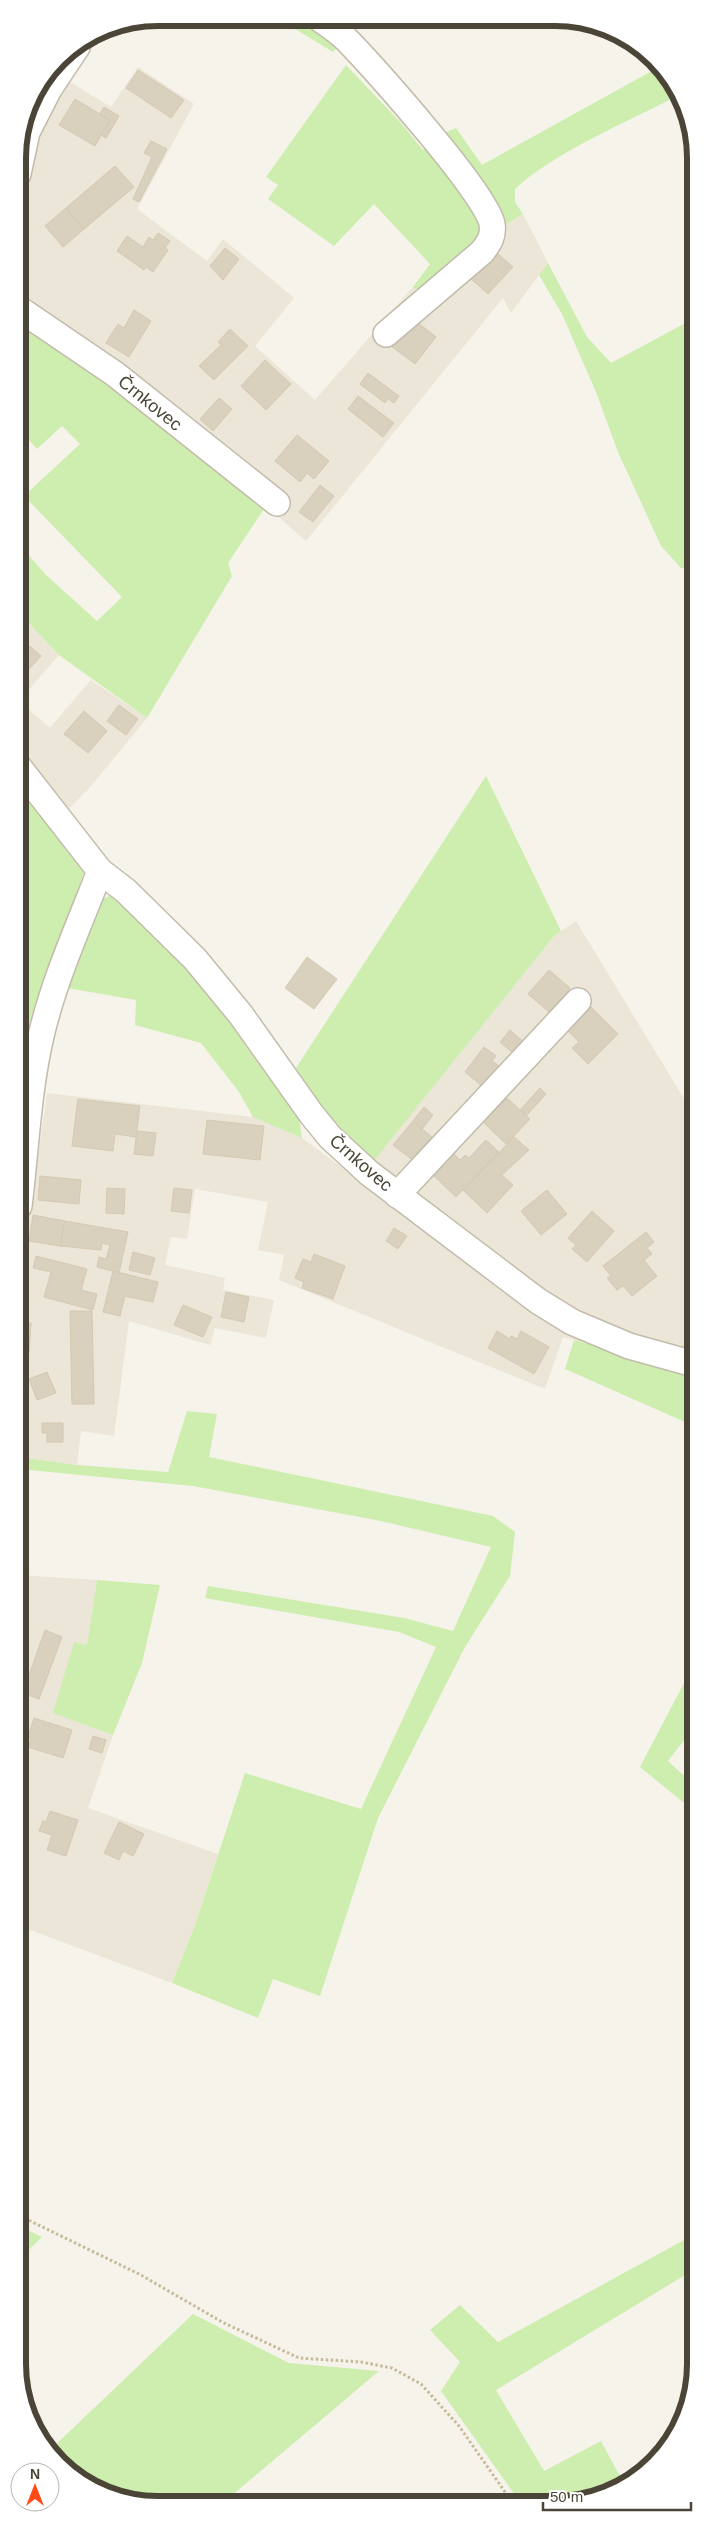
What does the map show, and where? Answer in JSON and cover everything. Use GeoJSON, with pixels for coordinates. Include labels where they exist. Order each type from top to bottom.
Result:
{"type":"FeatureCollection","features":[{"type":"Feature","properties":{"kind":"street"},"geometry":{"type":"LineString","coordinates":[[331,27],[346,38],[430,135],[474,193],[492,224],[490,240],[482,252],[386,334]]}},
{"type":"Feature","properties":{"kind":"street"},"geometry":{"type":"LineString","coordinates":[[31,124],[49,89],[65,65]]}},
{"type":"Feature","properties":{"kind":"street","name":"Črnkovec"},"geometry":{"type":"LineString","coordinates":[[27,314],[115,374],[277,503]]}},
{"type":"Feature","properties":{"kind":"street","name":"Črnkovec"},"geometry":{"type":"LineString","coordinates":[[27,777],[100,871],[126,891],[195,959],[241,1015],[330,1136],[369,1173],[538,1301],[572,1322],[599,1335],[629,1346],[686,1362]]}},
{"type":"Feature","properties":{"kind":"street"},"geometry":{"type":"LineString","coordinates":[[27,1138],[41,1036],[59,978],[100,871]]}},
{"type":"Feature","properties":{"kind":"street"},"geometry":{"type":"LineString","coordinates":[[397,1194],[578,1001]]}},
{"type":"Feature","properties":{"kind":"path"},"geometry":{"type":"LineString","coordinates":[[26,2219],[139,2274],[224,2323],[299,2358],[361,2362],[392,2368],[414,2380],[459,2426],[508,2496]]}},
{"type":"Feature","properties":{"kind":"shaded area"},"geometry":{"type":"Polygon","coordinates":[[[97,42],[70,82],[111,107],[138,67],[194,104],[137,209],[207,261],[223,239],[294,298],[255,346],[315,400],[413,287],[433,302],[506,237],[500,228],[523,214],[548,263],[511,313],[503,298],[306,541],[266,506],[27,329],[27,141],[35,113],[44,92],[65,65],[97,42]]]}},
{"type":"Feature","properties":{"kind":"shaded area"},"geometry":{"type":"Polygon","coordinates":[[[27,622],[59,655],[27,692],[27,622]]]}},
{"type":"Feature","properties":{"kind":"shaded area"},"geometry":{"type":"Polygon","coordinates":[[[91,680],[147,718],[90,787],[64,814],[27,765],[27,708],[50,728],[91,680]]]}},
{"type":"Feature","properties":{"kind":"shaded area"},"geometry":{"type":"Polygon","coordinates":[[[576,921],[687,1103],[685,1129],[687,1131],[686,1372],[563,1337],[545,1389],[279,1280],[284,1255],[258,1250],[268,1202],[195,1189],[187,1239],[171,1237],[165,1265],[225,1278],[223,1290],[274,1300],[266,1338],[215,1328],[210,1345],[129,1321],[114,1436],[81,1431],[77,1465],[26,1458],[27,1171],[36,1172],[47,1093],[253,1117],[302,1138],[355,1177],[554,936],[576,921]]]}},
{"type":"Feature","properties":{"kind":"shaded area"},"geometry":{"type":"Polygon","coordinates":[[[26,1575],[97,1580],[87,1645],[74,1642],[54,1713],[113,1735],[88,1808],[218,1854],[195,1925],[172,1983],[26,1928],[26,1575]]]}},
{"type":"Feature","properties":{"kind":"green space"},"geometry":{"type":"Polygon","coordinates":[[[291,27],[320,27],[340,43],[333,52],[291,27]]]}},
{"type":"Feature","properties":{"kind":"green space"},"geometry":{"type":"Polygon","coordinates":[[[346,65],[401,123],[423,150],[431,145],[481,218],[485,236],[424,295],[413,287],[430,264],[374,204],[334,246],[268,199],[278,185],[266,177],[346,65]]]}},
{"type":"Feature","properties":{"kind":"green space"},"geometry":{"type":"Polygon","coordinates":[[[653,71],[672,98],[591,139],[549,163],[531,176],[515,189],[515,202],[523,214],[500,228],[439,135],[456,128],[482,165],[653,71]]]}},
{"type":"Feature","properties":{"kind":"green space"},"geometry":{"type":"Polygon","coordinates":[[[548,263],[587,337],[611,363],[687,322],[687,568],[681,568],[661,546],[618,452],[596,392],[562,314],[539,275],[548,263]]]}},
{"type":"Feature","properties":{"kind":"green space"},"geometry":{"type":"Polygon","coordinates":[[[27,330],[124,395],[266,506],[228,563],[232,576],[147,718],[59,655],[27,621],[27,553],[46,575],[97,621],[122,597],[27,499],[27,493],[80,444],[62,426],[37,449],[27,438],[27,330]]]}},
{"type":"Feature","properties":{"kind":"green space"},"geometry":{"type":"Polygon","coordinates":[[[486,776],[561,931],[554,936],[372,1163],[322,1108],[296,1068],[486,776]]]}},
{"type":"Feature","properties":{"kind":"green space"},"geometry":{"type":"Polygon","coordinates":[[[27,793],[86,866],[36,1014],[27,1073],[27,793]]]}},
{"type":"Feature","properties":{"kind":"green space"},"geometry":{"type":"Polygon","coordinates":[[[109,896],[120,897],[191,968],[299,1116],[302,1138],[253,1117],[239,1092],[201,1043],[135,1025],[136,1000],[67,988],[101,900],[109,896]]]}},
{"type":"Feature","properties":{"kind":"green space"},"geometry":{"type":"Polygon","coordinates":[[[574,1340],[686,1372],[686,1423],[565,1369],[574,1340]]]}},
{"type":"Feature","properties":{"kind":"green space"},"geometry":{"type":"Polygon","coordinates":[[[187,1411],[217,1414],[209,1457],[493,1516],[515,1532],[510,1576],[465,1647],[378,1818],[320,1996],[273,1979],[258,2018],[172,1983],[195,1925],[245,1773],[361,1809],[436,1647],[399,1632],[205,1598],[208,1586],[404,1618],[453,1631],[491,1547],[381,1521],[193,1486],[26,1470],[26,1458],[77,1465],[168,1472],[187,1411]]]}},
{"type":"Feature","properties":{"kind":"green space"},"geometry":{"type":"Polygon","coordinates":[[[97,1580],[160,1585],[142,1663],[113,1735],[53,1713],[74,1642],[87,1645],[97,1580]]]}},
{"type":"Feature","properties":{"kind":"green space"},"geometry":{"type":"Polygon","coordinates":[[[686,1679],[686,1737],[668,1761],[686,1778],[686,1805],[640,1767],[686,1679]]]}},
{"type":"Feature","properties":{"kind":"green space"},"geometry":{"type":"Polygon","coordinates":[[[26,2229],[42,2237],[26,2252],[26,2229]]]}},
{"type":"Feature","properties":{"kind":"green space"},"geometry":{"type":"Polygon","coordinates":[[[686,2239],[686,2274],[496,2390],[544,2471],[601,2441],[621,2478],[597,2489],[572,2495],[516,2496],[441,2391],[460,2362],[430,2330],[460,2305],[498,2342],[686,2239]]]}},
{"type":"Feature","properties":{"kind":"green space"},"geometry":{"type":"Polygon","coordinates":[[[193,2314],[289,2363],[379,2371],[231,2496],[141,2495],[116,2489],[92,2478],[65,2457],[55,2445],[193,2314]]]}},
{"type":"Feature","properties":{"kind":"building"},"geometry":{"type":"Polygon","coordinates":[[[138,70],[184,100],[171,118],[126,88],[138,70]]]}},
{"type":"Feature","properties":{"kind":"building"},"geometry":{"type":"Polygon","coordinates":[[[75,99],[110,120],[95,146],[59,125],[75,99]]]}},
{"type":"Feature","properties":{"kind":"building"},"geometry":{"type":"Polygon","coordinates":[[[104,107],[119,116],[106,138],[101,135],[110,120],[100,114],[104,107]]]}},
{"type":"Feature","properties":{"kind":"building"},"geometry":{"type":"Polygon","coordinates":[[[151,141],[167,149],[139,202],[133,199],[152,157],[144,153],[151,141]]]}},
{"type":"Feature","properties":{"kind":"building"},"geometry":{"type":"Polygon","coordinates":[[[115,166],[134,187],[84,229],[66,208],[115,166]]]}},
{"type":"Feature","properties":{"kind":"building"},"geometry":{"type":"Polygon","coordinates":[[[66,208],[84,229],[63,247],[45,226],[66,208]]]}},
{"type":"Feature","properties":{"kind":"building"},"geometry":{"type":"Polygon","coordinates":[[[158,233],[170,241],[165,248],[168,250],[153,272],[146,267],[144,270],[117,251],[127,236],[143,247],[149,237],[153,240],[158,233]]]}},
{"type":"Feature","properties":{"kind":"building"},"geometry":{"type":"Polygon","coordinates":[[[225,248],[239,259],[223,280],[210,266],[225,248]]]}},
{"type":"Feature","properties":{"kind":"building"},"geometry":{"type":"Polygon","coordinates":[[[496,252],[513,267],[488,294],[471,279],[496,252]]]}},
{"type":"Feature","properties":{"kind":"building"},"geometry":{"type":"Polygon","coordinates":[[[134,310],[151,321],[129,357],[106,343],[118,324],[124,328],[134,310]]]}},
{"type":"Feature","properties":{"kind":"building"},"geometry":{"type":"Polygon","coordinates":[[[412,318],[436,337],[415,364],[391,346],[412,318]]]}},
{"type":"Feature","properties":{"kind":"building"},"geometry":{"type":"Polygon","coordinates":[[[230,329],[248,346],[214,380],[199,366],[221,345],[218,342],[230,329]]]}},
{"type":"Feature","properties":{"kind":"building"},"geometry":{"type":"Polygon","coordinates":[[[265,360],[291,384],[266,410],[241,386],[265,360]]]}},
{"type":"Feature","properties":{"kind":"building"},"geometry":{"type":"Polygon","coordinates":[[[368,373],[399,396],[394,403],[388,399],[385,403],[360,384],[368,373]]]}},
{"type":"Feature","properties":{"kind":"building"},"geometry":{"type":"Polygon","coordinates":[[[358,396],[394,423],[383,437],[348,409],[358,396]]]}},
{"type":"Feature","properties":{"kind":"building"},"geometry":{"type":"Polygon","coordinates":[[[219,398],[232,409],[213,431],[200,419],[219,398]]]}},
{"type":"Feature","properties":{"kind":"building"},"geometry":{"type":"Polygon","coordinates":[[[297,435],[329,461],[314,479],[307,473],[300,482],[275,461],[297,435]]]}},
{"type":"Feature","properties":{"kind":"building"},"geometry":{"type":"Polygon","coordinates":[[[320,485],[334,496],[313,522],[299,512],[320,485]]]}},
{"type":"Feature","properties":{"kind":"building"},"geometry":{"type":"Polygon","coordinates":[[[27,644],[41,656],[27,671],[27,644]]]}},
{"type":"Feature","properties":{"kind":"building"},"geometry":{"type":"Polygon","coordinates":[[[119,705],[138,719],[126,735],[107,721],[119,705]]]}},
{"type":"Feature","properties":{"kind":"building"},"geometry":{"type":"Polygon","coordinates":[[[84,711],[107,731],[88,753],[64,734],[84,711]]]}},
{"type":"Feature","properties":{"kind":"building"},"geometry":{"type":"Polygon","coordinates":[[[307,957],[337,979],[314,1009],[285,988],[307,957]]]}},
{"type":"Feature","properties":{"kind":"building"},"geometry":{"type":"Polygon","coordinates":[[[549,970],[570,988],[549,1012],[528,994],[549,970]]]}},
{"type":"Feature","properties":{"kind":"building"},"geometry":{"type":"Polygon","coordinates":[[[591,1007],[618,1034],[588,1064],[572,1048],[579,1042],[567,1030],[591,1007]]]}},
{"type":"Feature","properties":{"kind":"building"},"geometry":{"type":"Polygon","coordinates":[[[510,1030],[526,1044],[516,1056],[500,1042],[510,1030]]]}},
{"type":"Feature","properties":{"kind":"building"},"geometry":{"type":"Polygon","coordinates":[[[484,1047],[496,1056],[492,1061],[499,1066],[483,1087],[465,1072],[484,1047]]]}},
{"type":"Feature","properties":{"kind":"building"},"geometry":{"type":"Polygon","coordinates":[[[540,1088],[546,1094],[526,1116],[520,1110],[540,1088]]]}},
{"type":"Feature","properties":{"kind":"building"},"geometry":{"type":"Polygon","coordinates":[[[507,1098],[530,1119],[506,1144],[483,1122],[507,1098]]]}},
{"type":"Feature","properties":{"kind":"building"},"geometry":{"type":"Polygon","coordinates":[[[78,1099],[140,1106],[136,1137],[115,1134],[113,1151],[72,1146],[78,1099]]]}},
{"type":"Feature","properties":{"kind":"building"},"geometry":{"type":"Polygon","coordinates":[[[424,1107],[433,1115],[422,1129],[413,1121],[424,1107]]]}},
{"type":"Feature","properties":{"kind":"building"},"geometry":{"type":"Polygon","coordinates":[[[207,1120],[264,1126],[260,1160],[203,1154],[207,1120]]]}},
{"type":"Feature","properties":{"kind":"building"},"geometry":{"type":"Polygon","coordinates":[[[413,1121],[433,1138],[414,1161],[393,1145],[413,1121]]]}},
{"type":"Feature","properties":{"kind":"building"},"geometry":{"type":"Polygon","coordinates":[[[137,1131],[156,1133],[153,1156],[134,1154],[137,1131]]]}},
{"type":"Feature","properties":{"kind":"building"},"geometry":{"type":"Polygon","coordinates":[[[514,1137],[529,1150],[502,1175],[513,1185],[487,1213],[463,1190],[514,1137]]]}},
{"type":"Feature","properties":{"kind":"building"},"geometry":{"type":"Polygon","coordinates":[[[486,1140],[499,1152],[456,1197],[432,1174],[452,1152],[460,1160],[466,1155],[469,1158],[486,1140]]]}},
{"type":"Feature","properties":{"kind":"building"},"geometry":{"type":"Polygon","coordinates":[[[40,1176],[81,1180],[79,1204],[38,1200],[40,1176]]]}},
{"type":"Feature","properties":{"kind":"building"},"geometry":{"type":"Polygon","coordinates":[[[107,1188],[125,1189],[124,1214],[106,1213],[107,1188]]]}},
{"type":"Feature","properties":{"kind":"building"},"geometry":{"type":"Polygon","coordinates":[[[174,1188],[192,1190],[189,1213],[171,1211],[174,1188]]]}},
{"type":"Feature","properties":{"kind":"building"},"geometry":{"type":"Polygon","coordinates":[[[547,1190],[567,1214],[541,1235],[521,1211],[547,1190]]]}},
{"type":"Feature","properties":{"kind":"building"},"geometry":{"type":"Polygon","coordinates":[[[592,1211],[614,1231],[587,1262],[572,1249],[576,1245],[568,1238],[592,1211]]]}},
{"type":"Feature","properties":{"kind":"building"},"geometry":{"type":"Polygon","coordinates":[[[33,1215],[65,1221],[60,1246],[29,1241],[33,1215]]]}},
{"type":"Feature","properties":{"kind":"building"},"geometry":{"type":"Polygon","coordinates":[[[65,1221],[128,1232],[119,1273],[97,1267],[99,1257],[106,1259],[110,1245],[102,1243],[101,1250],[60,1246],[65,1221]]]}},
{"type":"Feature","properties":{"kind":"building"},"geometry":{"type":"Polygon","coordinates":[[[394,1228],[407,1236],[398,1249],[386,1241],[394,1228]]]}},
{"type":"Feature","properties":{"kind":"building"},"geometry":{"type":"Polygon","coordinates":[[[646,1232],[654,1242],[647,1248],[652,1254],[644,1260],[657,1276],[632,1296],[623,1286],[617,1290],[607,1278],[611,1276],[603,1266],[646,1232]]]}},
{"type":"Feature","properties":{"kind":"building"},"geometry":{"type":"Polygon","coordinates":[[[133,1252],[155,1258],[150,1275],[129,1270],[133,1252]]]}},
{"type":"Feature","properties":{"kind":"building"},"geometry":{"type":"Polygon","coordinates":[[[314,1254],[345,1266],[333,1299],[302,1288],[304,1282],[295,1278],[303,1259],[311,1262],[314,1254]]]}},
{"type":"Feature","properties":{"kind":"building"},"geometry":{"type":"Polygon","coordinates":[[[36,1256],[87,1269],[81,1290],[97,1294],[93,1310],[44,1297],[51,1272],[33,1268],[36,1256]]]}},
{"type":"Feature","properties":{"kind":"building"},"geometry":{"type":"Polygon","coordinates":[[[113,1271],[158,1282],[153,1302],[125,1296],[120,1316],[103,1312],[113,1271]]]}},
{"type":"Feature","properties":{"kind":"building"},"geometry":{"type":"Polygon","coordinates":[[[226,1292],[249,1297],[244,1322],[221,1317],[226,1292]]]}},
{"type":"Feature","properties":{"kind":"building"},"geometry":{"type":"Polygon","coordinates":[[[183,1305],[212,1317],[203,1337],[174,1325],[183,1305]]]}},
{"type":"Feature","properties":{"kind":"building"},"geometry":{"type":"Polygon","coordinates":[[[70,1311],[92,1311],[94,1404],[72,1404],[70,1311]]]}},
{"type":"Feature","properties":{"kind":"building"},"geometry":{"type":"Polygon","coordinates":[[[26,1323],[31,1323],[29,1353],[26,1353],[26,1323]]]}},
{"type":"Feature","properties":{"kind":"building"},"geometry":{"type":"Polygon","coordinates":[[[497,1331],[510,1339],[511,1336],[517,1339],[521,1331],[549,1347],[534,1374],[488,1348],[497,1331]]]}},
{"type":"Feature","properties":{"kind":"building"},"geometry":{"type":"Polygon","coordinates":[[[47,1372],[56,1393],[37,1400],[29,1379],[47,1372]]]}},
{"type":"Feature","properties":{"kind":"building"},"geometry":{"type":"Polygon","coordinates":[[[42,1423],[63,1423],[63,1442],[47,1442],[47,1433],[42,1433],[42,1423]]]}},
{"type":"Feature","properties":{"kind":"building"},"geometry":{"type":"Polygon","coordinates":[[[45,1630],[62,1637],[39,1699],[26,1695],[27,1681],[45,1630]]]}},
{"type":"Feature","properties":{"kind":"building"},"geometry":{"type":"Polygon","coordinates":[[[34,1718],[72,1730],[63,1758],[28,1747],[31,1738],[28,1737],[34,1718]]]}},
{"type":"Feature","properties":{"kind":"building"},"geometry":{"type":"Polygon","coordinates":[[[93,1736],[106,1740],[102,1753],[89,1749],[93,1736]]]}},
{"type":"Feature","properties":{"kind":"building"},"geometry":{"type":"Polygon","coordinates":[[[50,1811],[78,1820],[66,1856],[47,1850],[52,1835],[39,1831],[43,1821],[46,1822],[50,1811]]]}},
{"type":"Feature","properties":{"kind":"building"},"geometry":{"type":"Polygon","coordinates":[[[119,1822],[144,1834],[133,1856],[123,1851],[119,1860],[104,1853],[119,1822]]]}}]}
